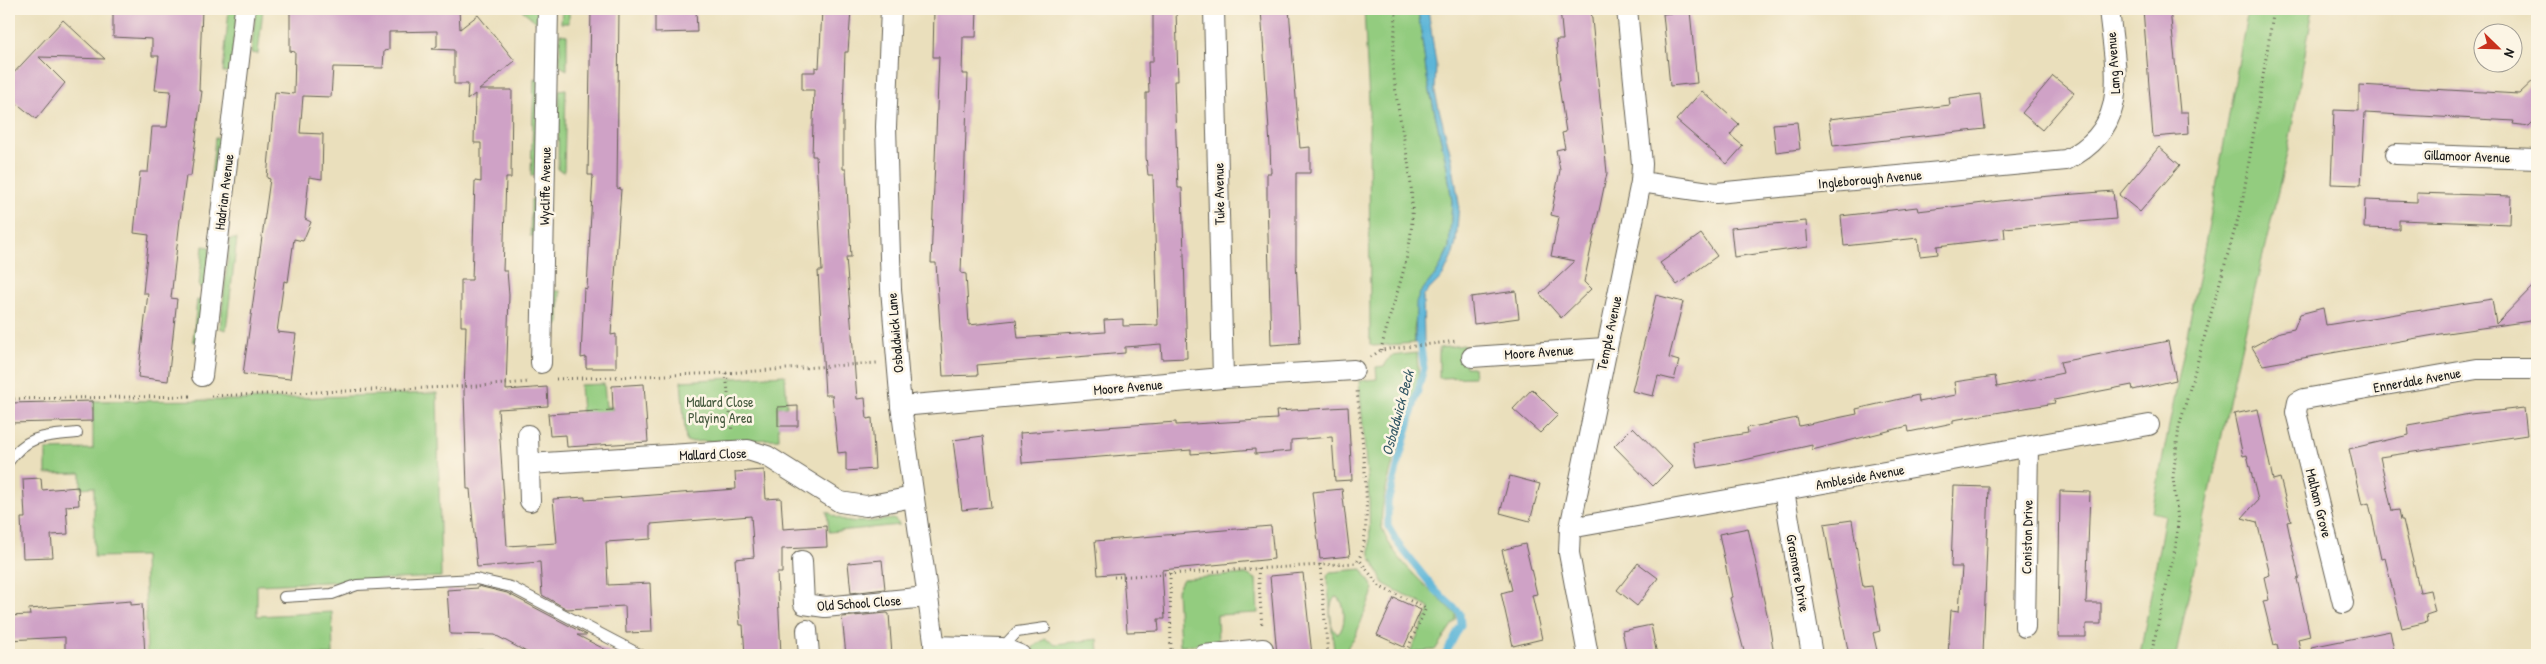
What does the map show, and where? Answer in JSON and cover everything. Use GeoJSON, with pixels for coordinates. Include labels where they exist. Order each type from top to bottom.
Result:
{"type":"FeatureCollection","features":[{"type":"Feature","properties":{"kind":"street","name":"Hadrian Avenue"},"geometry":{"type":"LineString","coordinates":[[201,386],[245,9]]}},
{"type":"Feature","properties":{"kind":"street","name":"Wycliffe Avenue"},"geometry":{"type":"LineString","coordinates":[[546,371],[548,9]]}},
{"type":"Feature","properties":{"kind":"street","name":"Osbaldwick Lane"},"geometry":{"type":"LineString","coordinates":[[891,9],[886,127],[891,289],[901,406],[935,651]]}},
{"type":"Feature","properties":{"kind":"street","name":"Tuke Avenue"},"geometry":{"type":"LineString","coordinates":[[1214,9],[1223,378]]}},
{"type":"Feature","properties":{"kind":"street","name":"Temple Avenue"},"geometry":{"type":"LineString","coordinates":[[1588,655],[1569,553],[1570,528],[1605,348],[1638,203],[1641,182],[1642,164],[1627,9]]}},
{"type":"Feature","properties":{"kind":"street","name":"Lang Avenue"},"geometry":{"type":"LineString","coordinates":[[2094,141],[2106,127],[2114,106],[2117,87],[2109,9]]}},
{"type":"Feature","properties":{"kind":"street","name":"Ingleborough Avenue"},"geometry":{"type":"LineString","coordinates":[[1641,182],[1707,193],[1756,190],[2066,160],[2081,152],[2094,141]]}},
{"type":"Feature","properties":{"kind":"street","name":"Gillamoor Avenue"},"geometry":{"type":"LineString","coordinates":[[2396,154],[2537,159]]}},
{"type":"Feature","properties":{"kind":"street","name":"Moore Avenue"},"geometry":{"type":"LineString","coordinates":[[1472,356],[1605,348]]}},
{"type":"Feature","properties":{"kind":"street","name":"Ennerdale Avenue"},"geometry":{"type":"LineString","coordinates":[[2298,402],[2304,398],[2477,370],[2537,369]]}},
{"type":"Feature","properties":{"kind":"street","name":"Moore Avenue"},"geometry":{"type":"LineString","coordinates":[[901,406],[1223,378],[1354,370]]}},
{"type":"Feature","properties":{"kind":"street","name":"Malham Grove"},"geometry":{"type":"LineString","coordinates":[[2298,402],[2296,412],[2343,603]]}},
{"type":"Feature","properties":{"kind":"street","name":"Ambleside Avenue"},"geometry":{"type":"LineString","coordinates":[[1570,528],[2149,425]]}},
{"type":"Feature","properties":{"kind":"street"},"geometry":{"type":"LineString","coordinates":[[528,435],[530,502]]}},
{"type":"Feature","properties":{"kind":"street","name":"Coniston Drive"},"geometry":{"type":"LineString","coordinates":[[2025,627],[2028,447]]}},
{"type":"Feature","properties":{"kind":"street","name":"Mallard Close"},"geometry":{"type":"LineString","coordinates":[[529,464],[748,450],[767,456],[840,502],[866,506],[913,497]]}},
{"type":"Feature","properties":{"kind":"street","name":"Grasmere Drive"},"geometry":{"type":"LineString","coordinates":[[1784,491],[1812,655]]}},
{"type":"Feature","properties":{"kind":"street","name":"Old School Close"},"geometry":{"type":"LineString","coordinates":[[802,562],[804,604],[808,606],[824,607],[927,597]]}},
{"type":"Feature","properties":{"kind":"street"},"geometry":{"type":"LineString","coordinates":[[807,630],[809,655]]}},
{"type":"Feature","properties":{"kind":"street"},"geometry":{"type":"LineString","coordinates":[[1204,655],[1263,649]]}},
{"type":"Feature","properties":{"kind":"street"},"geometry":{"type":"LineString","coordinates":[[935,651],[1011,652]]}},
{"type":"Feature","properties":{"kind":"lane"},"geometry":{"type":"LineString","coordinates":[[9,461],[16,452],[34,438],[77,433]]}},
{"type":"Feature","properties":{"kind":"lane"},"geometry":{"type":"LineString","coordinates":[[284,597],[332,594],[357,585],[476,579],[511,587],[641,655]]}},
{"type":"Feature","properties":{"kind":"lane"},"geometry":{"type":"LineString","coordinates":[[1011,652],[1017,632],[1044,628]]}},
{"type":"Feature","properties":{"kind":"path"},"geometry":{"type":"LineString","coordinates":[[1381,350],[1389,316],[1406,263],[1412,218],[1412,190],[1393,62],[1396,9]]}},
{"type":"Feature","properties":{"kind":"path"},"geometry":{"type":"LineString","coordinates":[[2151,655],[2176,544],[2178,520],[2173,478],[2179,427],[2242,204],[2274,9]]}},
{"type":"Feature","properties":{"kind":"path"},"geometry":{"type":"LineString","coordinates":[[1114,577],[1356,563],[1359,559],[1365,528],[1366,489],[1354,370],[1381,350],[1438,344]]}},
{"type":"Feature","properties":{"kind":"path"},"geometry":{"type":"LineString","coordinates":[[546,371],[726,373],[897,361]]}},
{"type":"Feature","properties":{"kind":"path"},"geometry":{"type":"LineString","coordinates":[[726,373],[729,421],[734,451]]}},
{"type":"Feature","properties":{"kind":"path"},"geometry":{"type":"LineString","coordinates":[[209,396],[479,386],[533,382]]}},
{"type":"Feature","properties":{"kind":"path"},"geometry":{"type":"LineString","coordinates":[[9,399],[201,386]]}},
{"type":"Feature","properties":{"kind":"path"},"geometry":{"type":"LineString","coordinates":[[1346,655],[1407,650],[1426,608],[1380,587],[1359,559]]}},
{"type":"Feature","properties":{"kind":"path"},"geometry":{"type":"LineString","coordinates":[[1320,564],[1328,655]]}},
{"type":"Feature","properties":{"kind":"path"},"geometry":{"type":"LineString","coordinates":[[1258,568],[1263,649]]}},
{"type":"Feature","properties":{"kind":"path"},"geometry":{"type":"LineString","coordinates":[[1170,574],[1171,655]]}},
{"type":"Feature","properties":{"kind":"green space"},"geometry":{"type":"Polygon","coordinates":[[[229,9],[238,9],[230,72],[223,72],[229,9]]]}},
{"type":"Feature","properties":{"kind":"green space"},"geometry":{"type":"Polygon","coordinates":[[[256,9],[263,9],[258,54],[251,53],[256,9]]]}},
{"type":"Feature","properties":{"kind":"green space"},"geometry":{"type":"Polygon","coordinates":[[[521,9],[540,9],[540,25],[521,9]]]}},
{"type":"Feature","properties":{"kind":"green space"},"geometry":{"type":"Polygon","coordinates":[[[562,9],[569,9],[569,23],[561,23],[562,9]]]}},
{"type":"Feature","properties":{"kind":"green space"},"geometry":{"type":"Polygon","coordinates":[[[1364,9],[1418,9],[1427,78],[1447,167],[1452,202],[1449,248],[1438,271],[1420,293],[1414,330],[1415,343],[1373,346],[1370,344],[1369,103],[1364,9]]]}},
{"type":"Feature","properties":{"kind":"green space"},"geometry":{"type":"Polygon","coordinates":[[[2248,9],[2313,9],[2288,149],[2232,387],[2176,655],[2140,655],[2165,515],[2152,512],[2215,193],[2248,9]]]}},
{"type":"Feature","properties":{"kind":"green space"},"geometry":{"type":"Polygon","coordinates":[[[560,34],[567,35],[567,70],[560,66],[560,34]]]}},
{"type":"Feature","properties":{"kind":"green space"},"geometry":{"type":"Polygon","coordinates":[[[534,79],[540,80],[537,174],[531,176],[534,79]]]}},
{"type":"Feature","properties":{"kind":"green space"},"geometry":{"type":"Polygon","coordinates":[[[566,89],[564,172],[558,170],[559,90],[566,89]]]}},
{"type":"Feature","properties":{"kind":"green space"},"geometry":{"type":"Polygon","coordinates":[[[215,138],[223,139],[218,179],[211,180],[215,138]]]}},
{"type":"Feature","properties":{"kind":"green space"},"geometry":{"type":"Polygon","coordinates":[[[531,199],[537,201],[536,236],[530,236],[531,199]]]}},
{"type":"Feature","properties":{"kind":"green space"},"geometry":{"type":"Polygon","coordinates":[[[230,239],[237,239],[226,330],[220,328],[230,239]]]}},
{"type":"Feature","properties":{"kind":"green space"},"geometry":{"type":"Polygon","coordinates":[[[203,246],[210,247],[207,288],[199,287],[203,246]]]}},
{"type":"Feature","properties":{"kind":"green space"},"geometry":{"type":"Polygon","coordinates":[[[554,291],[560,291],[559,325],[554,326],[554,291]]]}},
{"type":"Feature","properties":{"kind":"green space"},"geometry":{"type":"Polygon","coordinates":[[[197,300],[204,301],[200,342],[193,341],[197,300]]]}},
{"type":"Feature","properties":{"kind":"green space"},"geometry":{"type":"Polygon","coordinates":[[[1464,345],[1466,367],[1473,367],[1474,377],[1439,378],[1439,348],[1464,345]]]}},
{"type":"Feature","properties":{"kind":"green space"},"geometry":{"type":"Polygon","coordinates":[[[1417,353],[1418,379],[1394,458],[1383,501],[1381,519],[1383,531],[1396,553],[1426,586],[1456,614],[1456,619],[1435,650],[1410,652],[1430,608],[1384,584],[1370,556],[1369,498],[1359,381],[1377,379],[1376,367],[1384,366],[1391,356],[1417,353]]]}},
{"type":"Feature","properties":{"kind":"green space","name":"Mallard Close Playing Area"},"geometry":{"type":"Polygon","coordinates":[[[785,375],[787,406],[778,407],[779,439],[686,442],[681,381],[785,375]]]}},
{"type":"Feature","properties":{"kind":"green space"},"geometry":{"type":"Polygon","coordinates":[[[604,384],[606,407],[612,407],[613,424],[583,428],[580,385],[604,384]]]}},
{"type":"Feature","properties":{"kind":"green space"},"geometry":{"type":"Polygon","coordinates":[[[437,393],[441,577],[257,585],[257,616],[332,612],[333,655],[147,655],[144,556],[94,557],[94,487],[81,488],[81,473],[46,474],[46,450],[93,449],[93,401],[237,400],[437,393]]]}},
{"type":"Feature","properties":{"kind":"green space"},"geometry":{"type":"Polygon","coordinates":[[[827,511],[834,516],[850,521],[868,522],[894,519],[900,525],[829,532],[827,511]]]}},
{"type":"Feature","properties":{"kind":"green space"},"geometry":{"type":"Polygon","coordinates":[[[1362,569],[1374,589],[1355,637],[1348,646],[1347,653],[1336,653],[1334,651],[1332,627],[1338,634],[1344,622],[1343,606],[1339,598],[1335,597],[1330,610],[1327,575],[1330,572],[1362,569]]]}},
{"type":"Feature","properties":{"kind":"green space"},"geometry":{"type":"Polygon","coordinates":[[[1246,574],[1256,579],[1258,613],[1217,615],[1218,644],[1180,645],[1177,590],[1183,579],[1246,574]]]}},
{"type":"Feature","properties":{"kind":"green space"},"geometry":{"type":"Polygon","coordinates":[[[1045,639],[1056,644],[1098,639],[1099,655],[1032,654],[1033,647],[1045,639]]]}},
{"type":"Feature","properties":{"kind":"green space"},"geometry":{"type":"Polygon","coordinates":[[[484,650],[484,655],[423,655],[423,652],[484,650]]]}},
{"type":"Feature","properties":{"kind":"water"},"geometry":{"type":"Polygon","coordinates":[[[1418,9],[1428,9],[1436,64],[1435,93],[1452,160],[1459,204],[1456,243],[1453,254],[1443,276],[1423,296],[1424,342],[1415,343],[1416,303],[1420,293],[1438,271],[1449,248],[1452,202],[1447,167],[1427,78],[1418,9]]]}},
{"type":"Feature","properties":{"kind":"building"},"geometry":{"type":"Polygon","coordinates":[[[113,9],[202,9],[199,91],[202,91],[191,176],[186,176],[180,220],[171,298],[177,299],[168,381],[138,377],[148,293],[143,293],[149,235],[134,233],[140,172],[148,172],[152,127],[167,127],[171,91],[155,90],[159,56],[152,56],[152,39],[113,37],[113,9]]]}},
{"type":"Feature","properties":{"kind":"building"},"geometry":{"type":"Polygon","coordinates":[[[290,9],[459,9],[460,29],[478,15],[515,61],[479,90],[512,90],[511,178],[506,178],[503,271],[507,271],[509,295],[506,390],[547,387],[548,406],[498,409],[507,546],[557,543],[553,499],[585,497],[585,500],[736,489],[735,472],[764,470],[766,499],[781,498],[783,529],[826,526],[827,547],[782,549],[782,573],[777,573],[781,655],[745,655],[743,625],[740,625],[735,559],[754,557],[751,516],[651,524],[651,539],[606,542],[608,585],[650,583],[652,632],[626,633],[625,606],[567,609],[542,595],[540,562],[477,567],[470,489],[467,489],[464,392],[466,326],[461,326],[461,280],[472,280],[475,181],[481,182],[481,143],[474,143],[475,94],[467,100],[468,84],[454,84],[454,50],[432,49],[437,46],[437,31],[389,32],[389,50],[384,51],[383,68],[333,67],[331,97],[303,96],[300,133],[323,134],[322,179],[309,177],[305,219],[311,222],[303,241],[294,239],[288,282],[284,281],[277,332],[296,334],[290,379],[243,374],[270,179],[267,178],[275,92],[294,94],[295,52],[290,51],[290,9]]]}},
{"type":"Feature","properties":{"kind":"building"},"geometry":{"type":"Polygon","coordinates":[[[591,9],[619,9],[617,188],[621,189],[611,335],[616,334],[616,368],[586,368],[586,357],[581,358],[584,288],[587,289],[593,175],[588,175],[591,9]]]}},
{"type":"Feature","properties":{"kind":"building"},"geometry":{"type":"Polygon","coordinates":[[[655,9],[696,9],[697,32],[655,33],[655,9]]]}},
{"type":"Feature","properties":{"kind":"building"},"geometry":{"type":"Polygon","coordinates":[[[822,9],[851,10],[848,52],[845,52],[843,112],[843,169],[846,169],[851,257],[846,257],[857,399],[865,398],[867,419],[872,418],[875,469],[846,471],[846,452],[838,453],[832,395],[825,395],[818,271],[822,271],[816,156],[812,156],[814,90],[802,90],[802,72],[815,72],[815,67],[819,68],[822,9]]]}},
{"type":"Feature","properties":{"kind":"building"},"geometry":{"type":"Polygon","coordinates":[[[934,9],[977,9],[976,37],[963,37],[962,74],[968,74],[961,273],[966,274],[969,325],[1016,320],[1018,338],[1105,332],[1104,320],[1123,319],[1123,326],[1158,325],[1153,175],[1148,175],[1146,157],[1146,93],[1149,93],[1148,62],[1153,62],[1153,9],[1176,9],[1178,81],[1174,81],[1175,113],[1178,188],[1182,188],[1187,358],[1162,359],[1161,344],[1125,347],[1125,353],[977,365],[978,375],[943,376],[936,263],[931,263],[939,57],[933,57],[934,9]]]}},
{"type":"Feature","properties":{"kind":"building"},"geometry":{"type":"Polygon","coordinates":[[[1261,9],[1289,9],[1300,148],[1310,147],[1310,173],[1296,173],[1296,260],[1300,343],[1271,345],[1267,173],[1271,173],[1261,9]]]}},
{"type":"Feature","properties":{"kind":"building"},"geometry":{"type":"Polygon","coordinates":[[[1560,9],[1591,9],[1607,173],[1584,282],[1591,289],[1561,318],[1540,294],[1575,261],[1551,256],[1559,217],[1551,215],[1560,170],[1556,150],[1565,148],[1562,133],[1566,132],[1558,80],[1560,80],[1556,40],[1563,40],[1560,9]]]}},
{"type":"Feature","properties":{"kind":"building"},"geometry":{"type":"Polygon","coordinates":[[[2143,9],[2170,9],[2180,112],[2188,112],[2189,134],[2153,137],[2143,9]]]}},
{"type":"Feature","properties":{"kind":"building"},"geometry":{"type":"Polygon","coordinates":[[[1690,11],[1697,83],[1670,86],[1663,14],[1690,11]]]}},
{"type":"Feature","properties":{"kind":"building"},"geometry":{"type":"Polygon","coordinates":[[[63,20],[105,59],[39,57],[65,83],[36,119],[9,97],[9,78],[63,20]]]}},
{"type":"Feature","properties":{"kind":"building"},"geometry":{"type":"Polygon","coordinates":[[[2053,76],[2074,93],[2042,130],[2022,113],[2053,76]]]}},
{"type":"Feature","properties":{"kind":"building"},"geometry":{"type":"Polygon","coordinates":[[[2537,77],[2537,118],[2529,126],[2513,124],[2514,121],[2365,113],[2361,185],[2331,184],[2334,110],[2359,111],[2359,85],[2519,94],[2537,77]]]}},
{"type":"Feature","properties":{"kind":"building"},"geometry":{"type":"Polygon","coordinates":[[[1702,91],[1739,124],[1730,135],[1743,146],[1727,164],[1676,120],[1702,91]]]}},
{"type":"Feature","properties":{"kind":"building"},"geometry":{"type":"Polygon","coordinates":[[[1981,94],[1985,129],[1833,146],[1829,119],[1950,105],[1949,98],[1981,94]]]}},
{"type":"Feature","properties":{"kind":"building"},"geometry":{"type":"Polygon","coordinates":[[[1797,122],[1800,149],[1776,152],[1773,124],[1797,122]]]}},
{"type":"Feature","properties":{"kind":"building"},"geometry":{"type":"Polygon","coordinates":[[[2159,147],[2180,165],[2140,212],[2119,195],[2159,147]]]}},
{"type":"Feature","properties":{"kind":"building"},"geometry":{"type":"Polygon","coordinates":[[[2113,191],[2116,219],[2004,228],[2005,238],[1937,246],[1938,254],[1920,256],[1918,238],[1844,246],[1841,216],[1917,207],[1918,211],[2025,198],[2113,191]]]}},
{"type":"Feature","properties":{"kind":"building"},"geometry":{"type":"Polygon","coordinates":[[[2417,193],[2511,196],[2510,224],[2399,220],[2399,229],[2364,228],[2365,200],[2417,202],[2417,193]]]}},
{"type":"Feature","properties":{"kind":"building"},"geometry":{"type":"Polygon","coordinates":[[[1806,221],[1808,247],[1734,257],[1731,228],[1806,221]]]}},
{"type":"Feature","properties":{"kind":"building"},"geometry":{"type":"Polygon","coordinates":[[[1701,234],[1717,256],[1677,285],[1660,263],[1701,234]]]}},
{"type":"Feature","properties":{"kind":"building"},"geometry":{"type":"Polygon","coordinates":[[[2537,282],[2537,320],[2440,334],[2263,365],[2252,347],[2280,332],[2294,329],[2300,314],[2323,308],[2326,325],[2492,299],[2496,324],[2537,282]]]}},
{"type":"Feature","properties":{"kind":"building"},"geometry":{"type":"Polygon","coordinates":[[[1516,291],[1519,318],[1474,324],[1471,297],[1516,291]]]}},
{"type":"Feature","properties":{"kind":"building"},"geometry":{"type":"Polygon","coordinates":[[[1656,295],[1683,302],[1669,358],[1679,361],[1674,380],[1658,376],[1653,396],[1632,391],[1656,295]]]}},
{"type":"Feature","properties":{"kind":"building"},"geometry":{"type":"Polygon","coordinates":[[[2168,341],[2176,380],[2133,390],[2132,385],[2054,400],[2055,403],[1953,420],[1953,423],[1909,432],[1908,426],[1812,450],[1812,445],[1740,461],[1697,468],[1693,442],[1748,433],[1747,428],[1797,418],[1799,426],[1857,414],[1856,409],[1918,395],[1919,402],[1956,395],[1954,382],[1995,376],[1997,387],[2063,373],[2060,362],[2168,341]]]}},
{"type":"Feature","properties":{"kind":"building"},"geometry":{"type":"Polygon","coordinates":[[[644,384],[648,442],[567,447],[566,435],[550,436],[548,414],[613,410],[612,386],[644,384]]]}},
{"type":"Feature","properties":{"kind":"building"},"geometry":{"type":"Polygon","coordinates":[[[1532,389],[1558,415],[1540,433],[1513,409],[1532,389]]]}},
{"type":"Feature","properties":{"kind":"building"},"geometry":{"type":"Polygon","coordinates":[[[93,401],[93,421],[9,423],[9,403],[93,401]]]}},
{"type":"Feature","properties":{"kind":"building"},"geometry":{"type":"Polygon","coordinates":[[[798,406],[798,426],[778,426],[778,407],[798,406]]]}},
{"type":"Feature","properties":{"kind":"building"},"geometry":{"type":"Polygon","coordinates":[[[1348,407],[1352,480],[1335,481],[1332,437],[1291,440],[1291,451],[1255,454],[1255,449],[1191,454],[1191,450],[1022,463],[1020,433],[1176,422],[1176,425],[1277,419],[1276,411],[1348,407]]]}},
{"type":"Feature","properties":{"kind":"building"},"geometry":{"type":"Polygon","coordinates":[[[2524,408],[2527,435],[2380,457],[2392,511],[2399,510],[2401,520],[2403,520],[2420,592],[2430,590],[2435,612],[2426,615],[2427,622],[2402,628],[2385,558],[2381,559],[2369,503],[2362,505],[2349,449],[2409,435],[2408,425],[2470,414],[2524,408]]]}},
{"type":"Feature","properties":{"kind":"building"},"geometry":{"type":"Polygon","coordinates":[[[2258,409],[2273,480],[2280,478],[2291,521],[2287,522],[2310,636],[2298,639],[2301,655],[2279,655],[2277,644],[2274,645],[2263,601],[2269,600],[2264,577],[2270,575],[2257,522],[2242,518],[2258,500],[2247,455],[2243,456],[2234,414],[2258,409]]]}},
{"type":"Feature","properties":{"kind":"building"},"geometry":{"type":"Polygon","coordinates":[[[1633,427],[1672,467],[1653,486],[1614,446],[1633,427]]]}},
{"type":"Feature","properties":{"kind":"building"},"geometry":{"type":"Polygon","coordinates":[[[983,436],[991,507],[962,510],[953,440],[983,436]]]}},
{"type":"Feature","properties":{"kind":"building"},"geometry":{"type":"Polygon","coordinates":[[[1510,476],[1540,484],[1530,521],[1500,513],[1510,476]]]}},
{"type":"Feature","properties":{"kind":"building"},"geometry":{"type":"Polygon","coordinates":[[[41,478],[42,490],[78,487],[79,505],[66,506],[68,534],[51,535],[53,557],[23,558],[21,518],[25,518],[23,479],[41,478]]]}},
{"type":"Feature","properties":{"kind":"building"},"geometry":{"type":"Polygon","coordinates":[[[1954,486],[1989,487],[1983,655],[1948,655],[1951,610],[1959,611],[1962,567],[1951,567],[1954,486]]]}},
{"type":"Feature","properties":{"kind":"building"},"geometry":{"type":"Polygon","coordinates":[[[1342,489],[1350,556],[1320,559],[1312,492],[1342,489]]]}},
{"type":"Feature","properties":{"kind":"building"},"geometry":{"type":"Polygon","coordinates":[[[2060,491],[2090,492],[2086,603],[2101,603],[2101,624],[2086,624],[2086,637],[2058,637],[2060,491]]]}},
{"type":"Feature","properties":{"kind":"building"},"geometry":{"type":"Polygon","coordinates":[[[1852,520],[1863,587],[1872,586],[1880,631],[1873,633],[1878,655],[1849,655],[1830,559],[1824,524],[1852,520]]]}},
{"type":"Feature","properties":{"kind":"building"},"geometry":{"type":"Polygon","coordinates":[[[1271,526],[1274,559],[1162,570],[1165,619],[1158,619],[1159,631],[1127,632],[1123,573],[1098,575],[1095,541],[1271,526]]]}},
{"type":"Feature","properties":{"kind":"building"},"geometry":{"type":"Polygon","coordinates":[[[1748,528],[1769,623],[1774,655],[1745,655],[1730,598],[1732,597],[1719,534],[1748,528]]]}},
{"type":"Feature","properties":{"kind":"building"},"geometry":{"type":"Polygon","coordinates":[[[1525,544],[1537,594],[1532,595],[1542,639],[1513,646],[1501,593],[1512,590],[1502,550],[1525,544]]]}},
{"type":"Feature","properties":{"kind":"building"},"geometry":{"type":"Polygon","coordinates":[[[882,560],[885,589],[851,593],[848,563],[882,560]]]}},
{"type":"Feature","properties":{"kind":"building"},"geometry":{"type":"Polygon","coordinates":[[[1638,563],[1658,578],[1637,606],[1617,590],[1638,563]]]}},
{"type":"Feature","properties":{"kind":"building"},"geometry":{"type":"Polygon","coordinates":[[[1303,573],[1312,655],[1277,655],[1270,576],[1303,573]]]}},
{"type":"Feature","properties":{"kind":"building"},"geometry":{"type":"Polygon","coordinates":[[[478,586],[507,593],[587,635],[577,635],[616,655],[532,655],[495,635],[450,634],[447,590],[478,588],[478,586]]]}},
{"type":"Feature","properties":{"kind":"building"},"geometry":{"type":"Polygon","coordinates":[[[1394,598],[1421,610],[1404,647],[1377,635],[1394,598]]]}},
{"type":"Feature","properties":{"kind":"building"},"geometry":{"type":"Polygon","coordinates":[[[131,601],[131,605],[142,604],[145,655],[65,655],[65,637],[9,640],[9,616],[30,615],[29,609],[131,601]]]}},
{"type":"Feature","properties":{"kind":"building"},"geometry":{"type":"Polygon","coordinates":[[[889,614],[892,655],[846,655],[842,617],[889,614]]]}},
{"type":"Feature","properties":{"kind":"building"},"geometry":{"type":"Polygon","coordinates":[[[1651,625],[1657,655],[1627,655],[1622,631],[1651,625]]]}},
{"type":"Feature","properties":{"kind":"building"},"geometry":{"type":"Polygon","coordinates":[[[2390,631],[2395,655],[2312,655],[2311,647],[2390,631]]]}},
{"type":"Feature","properties":{"kind":"waterway","name":"Osbaldwick Beck"},"geometry":{"type":"LineString","coordinates":[[1419,334],[1424,368],[1388,502],[1388,526],[1399,545],[1436,591],[1460,613],[1461,625],[1445,655]]}}]}
